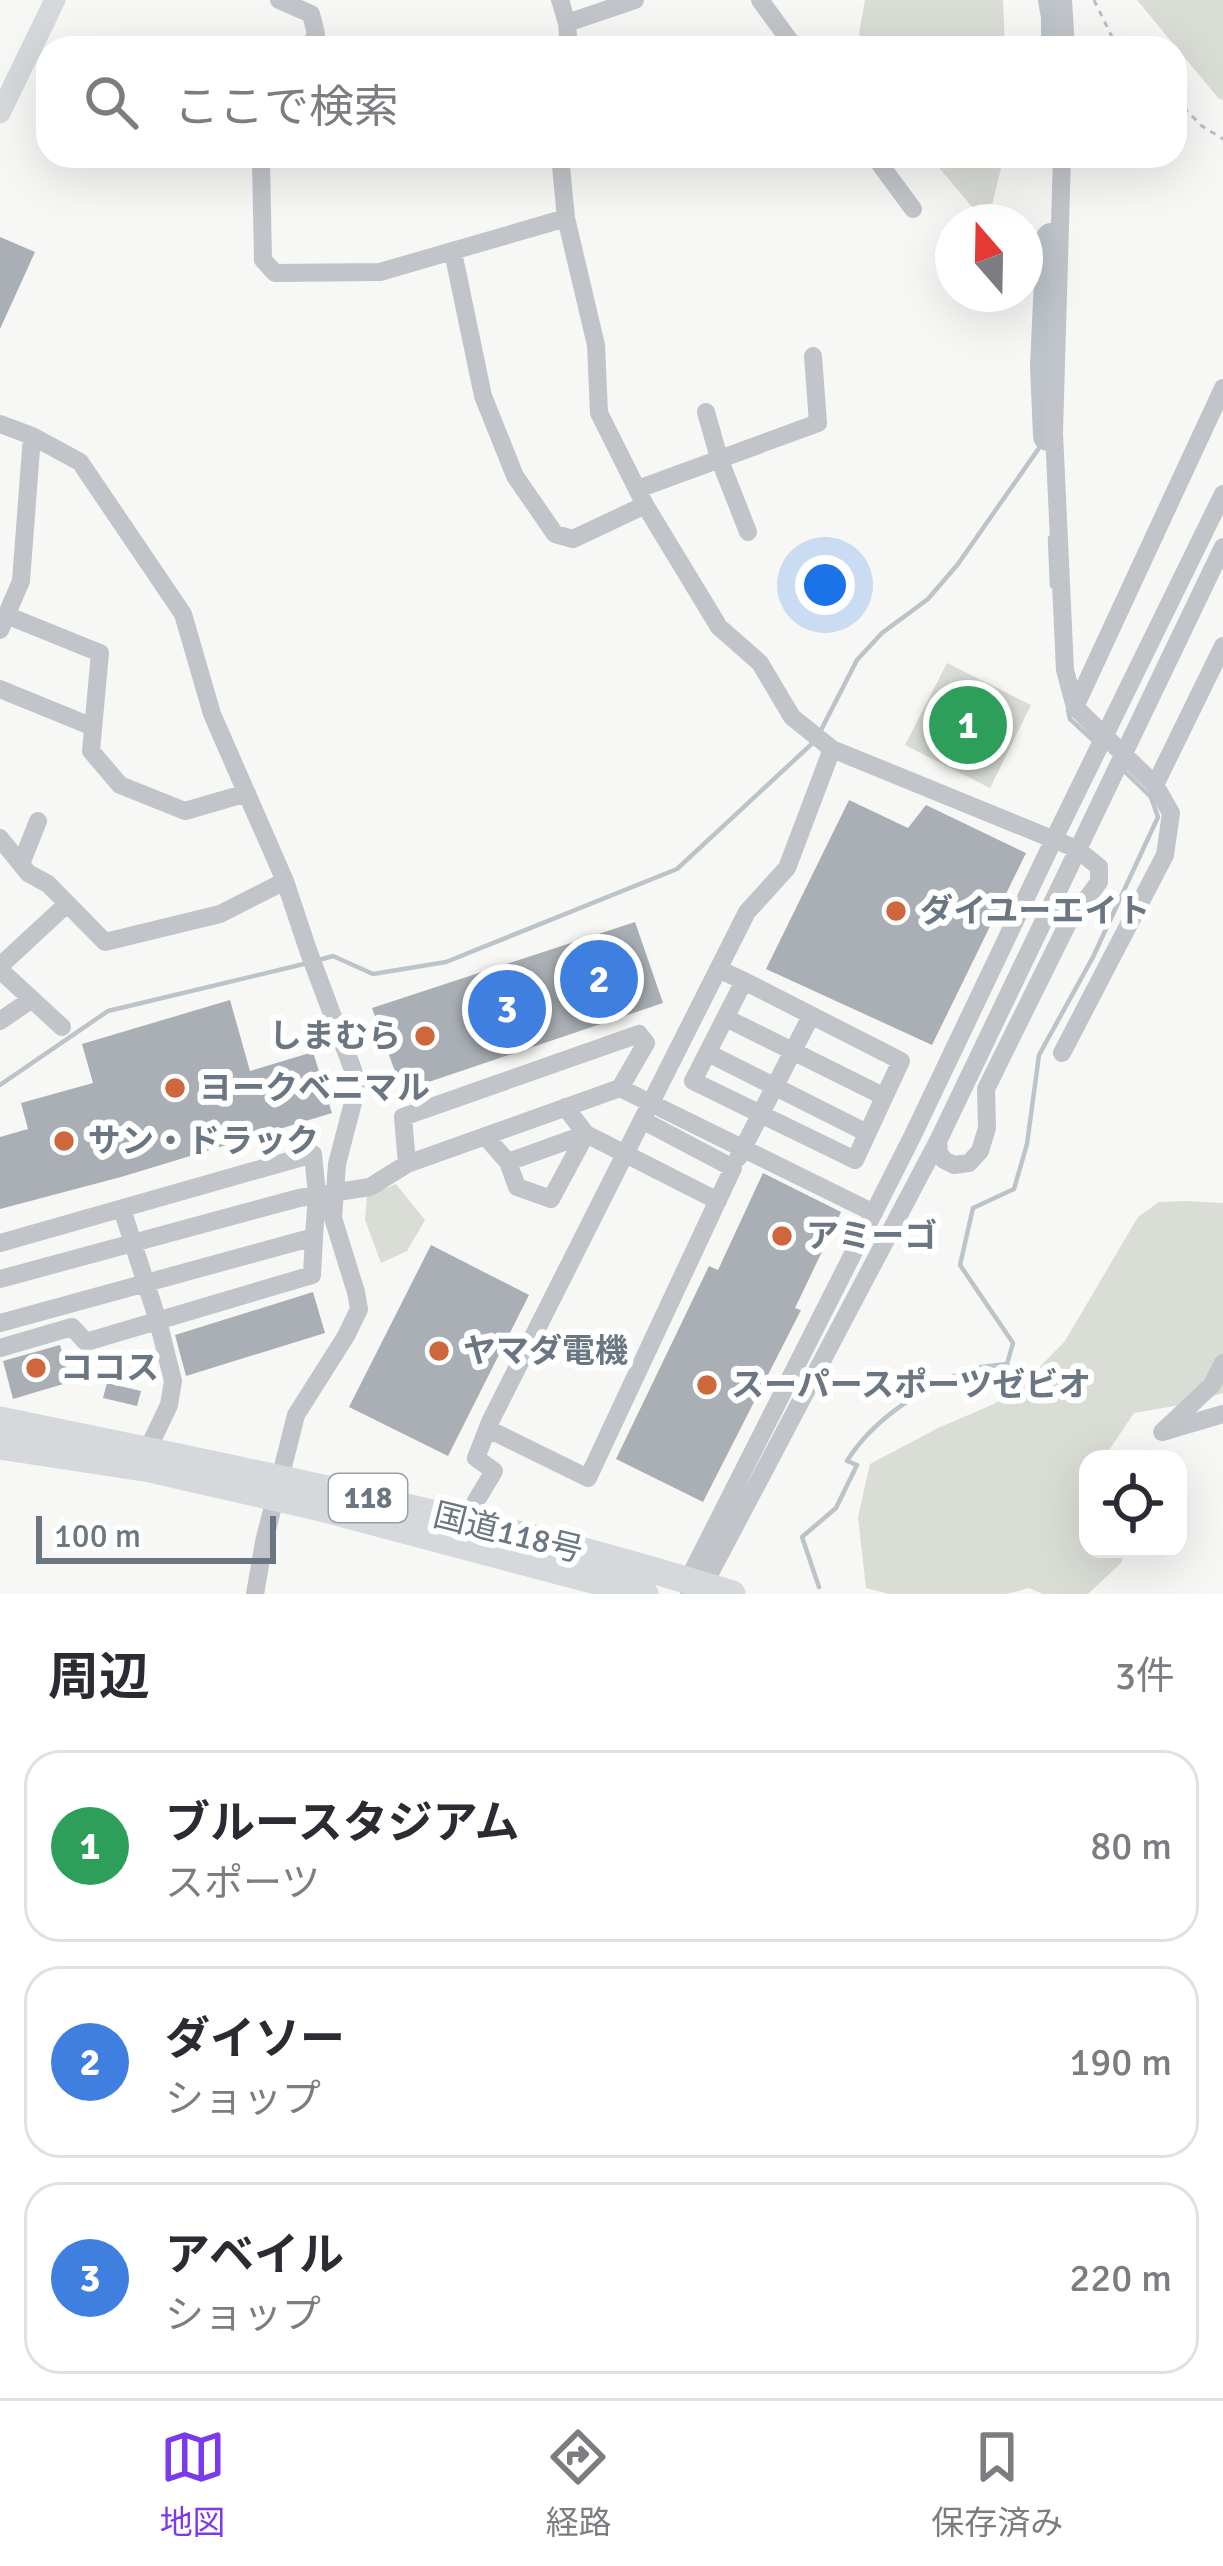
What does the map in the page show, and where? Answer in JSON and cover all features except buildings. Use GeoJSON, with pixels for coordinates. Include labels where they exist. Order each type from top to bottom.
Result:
{"type":"FeatureCollection","features":[{"type":"Feature","properties":{"kind":"highway","name":"国道118号"},"geometry":{"type":"LineString","coordinates":[[0,1420],[322,1487],[473,1524],[703,1590]]}},
{"type":"Feature","properties":{"kind":"highway","name":"国道118号"},"geometry":{"type":"LineString","coordinates":[[0,1446],[150,1469],[317,1507],[644,1594]]}},
{"type":"Feature","properties":{"kind":"main road"},"geometry":{"type":"LineString","coordinates":[[37,36],[55,0]]}},
{"type":"Feature","properties":{"kind":"main road"},"geometry":{"type":"LineString","coordinates":[[0,113],[36,39]]}},
{"type":"Feature","properties":{"kind":"street"},"geometry":{"type":"LineString","coordinates":[[279,0],[311,14],[315,36]]}},
{"type":"Feature","properties":{"kind":"street"},"geometry":{"type":"LineString","coordinates":[[560,0],[568,36]]}},
{"type":"Feature","properties":{"kind":"street"},"geometry":{"type":"LineString","coordinates":[[567,23],[634,0]]}},
{"type":"Feature","properties":{"kind":"street"},"geometry":{"type":"LineString","coordinates":[[760,0],[786,36]]}},
{"type":"Feature","properties":{"kind":"street"},"geometry":{"type":"LineString","coordinates":[[1063,0],[1065,36]]}},
{"type":"Feature","properties":{"kind":"street"},"geometry":{"type":"LineString","coordinates":[[261,168],[263,260],[275,273],[380,272],[566,218]]}},
{"type":"Feature","properties":{"kind":"street"},"geometry":{"type":"LineString","coordinates":[[561,168],[566,218],[596,345],[599,412],[718,627],[760,663],[792,717],[832,749],[1077,849],[1099,867],[1099,881],[1067,925],[986,1089],[987,1128],[980,1151],[969,1163],[954,1165],[939,1153],[938,1141]]}},
{"type":"Feature","properties":{"kind":"street"},"geometry":{"type":"LineString","coordinates":[[883,168],[913,209]]}},
{"type":"Feature","properties":{"kind":"street"},"geometry":{"type":"LineString","coordinates":[[1062,168],[1054,433],[1065,670],[1075,707],[1155,784],[1171,813],[1165,855],[1062,1053]]}},
{"type":"Feature","properties":{"kind":"street"},"geometry":{"type":"LineString","coordinates":[[453,252],[482,396],[515,476],[555,534],[573,538],[718,458],[818,423],[813,356]]}},
{"type":"Feature","properties":{"kind":"street"},"geometry":{"type":"LineString","coordinates":[[1075,707],[1223,388]]}},
{"type":"Feature","properties":{"kind":"street"},"geometry":{"type":"LineString","coordinates":[[706,412],[718,458],[748,532]]}},
{"type":"Feature","properties":{"kind":"street"},"geometry":{"type":"LineString","coordinates":[[0,424],[80,462],[183,614],[212,714],[285,881],[353,1070],[356,1091],[314,1237],[312,1275],[86,1342],[72,1327],[0,1348]]}},
{"type":"Feature","properties":{"kind":"street"},"geometry":{"type":"LineString","coordinates":[[32,436],[21,581],[3,622],[100,653],[91,751],[120,785],[185,811],[247,793]]}},
{"type":"Feature","properties":{"kind":"street"},"geometry":{"type":"LineString","coordinates":[[703,1590],[874,1214],[1223,494]]}},
{"type":"Feature","properties":{"kind":"street"},"geometry":{"type":"LineString","coordinates":[[703,1590],[938,1141],[1223,547]]}},
{"type":"Feature","properties":{"kind":"street"},"geometry":{"type":"LineString","coordinates":[[1155,784],[1223,646]]}},
{"type":"Feature","properties":{"kind":"street"},"geometry":{"type":"LineString","coordinates":[[0,689],[93,727]]}},
{"type":"Feature","properties":{"kind":"street"},"geometry":{"type":"LineString","coordinates":[[473,1524],[476,1501],[494,1471],[476,1458],[488,1429],[747,912],[787,868],[832,749]]}},
{"type":"Feature","properties":{"kind":"street"},"geometry":{"type":"LineString","coordinates":[[21,864],[38,821]]}},
{"type":"Feature","properties":{"kind":"street"},"geometry":{"type":"LineString","coordinates":[[1,840],[28,873],[48,884],[105,942],[220,914],[285,881]]}},
{"type":"Feature","properties":{"kind":"street"},"geometry":{"type":"LineString","coordinates":[[62,1027],[0,968],[67,904]]}},
{"type":"Feature","properties":{"kind":"street"},"geometry":{"type":"LineString","coordinates":[[718,969],[744,981],[902,1061],[854,1160],[693,1081],[744,981]]}},
{"type":"Feature","properties":{"kind":"street"},"geometry":{"type":"LineString","coordinates":[[0,1021],[32,1000]]}},
{"type":"Feature","properties":{"kind":"street"},"geometry":{"type":"LineString","coordinates":[[488,1429],[588,1478],[733,1168],[812,1016]]}},
{"type":"Feature","properties":{"kind":"street"},"geometry":{"type":"LineString","coordinates":[[726,1018],[884,1096]]}},
{"type":"Feature","properties":{"kind":"street"},"geometry":{"type":"LineString","coordinates":[[0,1279],[325,1194],[370,1187],[407,1164],[620,1088],[646,1042],[639,1034],[403,1117],[407,1164]]}},
{"type":"Feature","properties":{"kind":"street"},"geometry":{"type":"LineString","coordinates":[[708,1053],[867,1133]]}},
{"type":"Feature","properties":{"kind":"street"},"geometry":{"type":"LineString","coordinates":[[620,1088],[646,1112],[733,1168]]}},
{"type":"Feature","properties":{"kind":"street"},"geometry":{"type":"LineString","coordinates":[[565,1107],[586,1134],[718,1201]]}},
{"type":"Feature","properties":{"kind":"street"},"geometry":{"type":"LineString","coordinates":[[646,1112],[743,1149],[874,1214]]}},
{"type":"Feature","properties":{"kind":"street"},"geometry":{"type":"LineString","coordinates":[[508,1162],[586,1134]]}},
{"type":"Feature","properties":{"kind":"street"},"geometry":{"type":"LineString","coordinates":[[485,1136],[508,1162],[517,1187],[551,1199],[586,1134]]}},
{"type":"Feature","properties":{"kind":"street"},"geometry":{"type":"LineString","coordinates":[[0,1244],[313,1154],[359,1309],[296,1415],[255,1594]]}},
{"type":"Feature","properties":{"kind":"street"},"geometry":{"type":"LineString","coordinates":[[122,1209],[173,1382],[169,1405],[147,1451]]}},
{"type":"Feature","properties":{"kind":"street"},"geometry":{"type":"LineString","coordinates":[[0,1323],[314,1237]]}},
{"type":"Feature","properties":{"kind":"street"},"geometry":{"type":"LineString","coordinates":[[1223,1363],[1212,1385],[1162,1432],[1223,1414]]}},
{"type":"Feature","properties":{"kind":"path"},"geometry":{"type":"LineString","coordinates":[[1094,0],[1112,36]]}},
{"type":"Feature","properties":{"kind":"path"},"geometry":{"type":"LineString","coordinates":[[1187,111],[1223,139]]}},
{"type":"Feature","properties":{"kind":"shaded area"},"geometry":{"type":"Polygon","coordinates":[[[865,0],[1003,0],[1004,36],[859,33],[865,0]]]}},
{"type":"Feature","properties":{"kind":"shaded area"},"geometry":{"type":"Polygon","coordinates":[[[1137,0],[1223,0],[1223,100],[1187,60],[1187,36],[1167,36],[1137,0]]]}},
{"type":"Feature","properties":{"kind":"shaded area"},"geometry":{"type":"Polygon","coordinates":[[[939,168],[1001,168],[992,204],[970,204],[939,168]]]}},
{"type":"Feature","properties":{"kind":"shaded area"},"geometry":{"type":"Polygon","coordinates":[[[947,663],[1031,705],[990,788],[905,745],[947,663]]]}},
{"type":"Feature","properties":{"kind":"shaded area"},"geometry":{"type":"Polygon","coordinates":[[[396,1184],[425,1220],[407,1251],[381,1263],[365,1220],[367,1196],[396,1184]]]}},
{"type":"Feature","properties":{"kind":"shaded area"},"geometry":{"type":"Polygon","coordinates":[[[1159,1202],[1223,1203],[1223,1393],[1134,1413],[1109,1450],[1079,1450],[1079,1558],[1122,1558],[1122,1562],[1088,1594],[1043,1594],[1029,1588],[1006,1594],[889,1594],[866,1588],[858,1517],[870,1464],[994,1404],[1025,1382],[1065,1341],[1138,1217],[1159,1202]]]}},
{"type":"Feature","properties":{"kind":"waterway"},"geometry":{"type":"LineString","coordinates":[[1053,0],[1056,36]]}},
{"type":"Feature","properties":{"kind":"waterway"},"geometry":{"type":"LineString","coordinates":[[1048,436],[1045,366],[1051,238]]}},
{"type":"Feature","properties":{"kind":"waterway"},"geometry":{"type":"LineString","coordinates":[[821,730],[857,660],[882,633],[928,599],[958,564],[1046,438]]}},
{"type":"Feature","properties":{"kind":"waterway"},"geometry":{"type":"LineString","coordinates":[[1050,538],[1052,586]]}},
{"type":"Feature","properties":{"kind":"waterway"},"geometry":{"type":"LineString","coordinates":[[1068,710],[1070,719],[1095,742]]}},
{"type":"Feature","properties":{"kind":"waterway"},"geometry":{"type":"LineString","coordinates":[[319,960],[333,956],[373,974],[446,962],[677,869],[816,740]]}},
{"type":"Feature","properties":{"kind":"waterway"},"geometry":{"type":"LineString","coordinates":[[819,1587],[802,1537],[836,1508],[857,1465],[847,1461],[858,1446],[885,1418],[934,1385],[973,1369],[1007,1364],[1013,1343],[960,1265],[973,1208],[1014,1189],[1027,1144],[1039,1055],[1093,957],[1158,817],[1151,797],[1124,771]]}},
{"type":"Feature","properties":{"kind":"waterway"},"geometry":{"type":"LineString","coordinates":[[0,1085],[108,1011],[308,963]]}},
{"type":"Feature","properties":{"kind":"place","name":"ブルースタジアム"},"geometry":{"type":"Point","coordinates":[968,725]}},
{"type":"Feature","properties":{"kind":"place","name":"ダイユーエイト"},"geometry":{"type":"Point","coordinates":[896,911]}},
{"type":"Feature","properties":{"kind":"place","name":"ダイソー"},"geometry":{"type":"Point","coordinates":[599,979]}},
{"type":"Feature","properties":{"kind":"place","name":"アベイル"},"geometry":{"type":"Point","coordinates":[507,1009]}},
{"type":"Feature","properties":{"kind":"place","name":"しまむら"},"geometry":{"type":"Point","coordinates":[425,1036]}},
{"type":"Feature","properties":{"kind":"place","name":"ヨークベニマル"},"geometry":{"type":"Point","coordinates":[175,1088]}},
{"type":"Feature","properties":{"kind":"place","name":"サン・ドラック"},"geometry":{"type":"Point","coordinates":[64,1141]}},
{"type":"Feature","properties":{"kind":"place","name":"アミーゴ"},"geometry":{"type":"Point","coordinates":[782,1236]}},
{"type":"Feature","properties":{"kind":"place","name":"ヤマダ電機"},"geometry":{"type":"Point","coordinates":[439,1351]}},
{"type":"Feature","properties":{"kind":"place","name":"ココス"},"geometry":{"type":"Point","coordinates":[36,1368]}},
{"type":"Feature","properties":{"kind":"place","name":"スーパースポーツゼビオ"},"geometry":{"type":"Point","coordinates":[707,1385]}}]}
